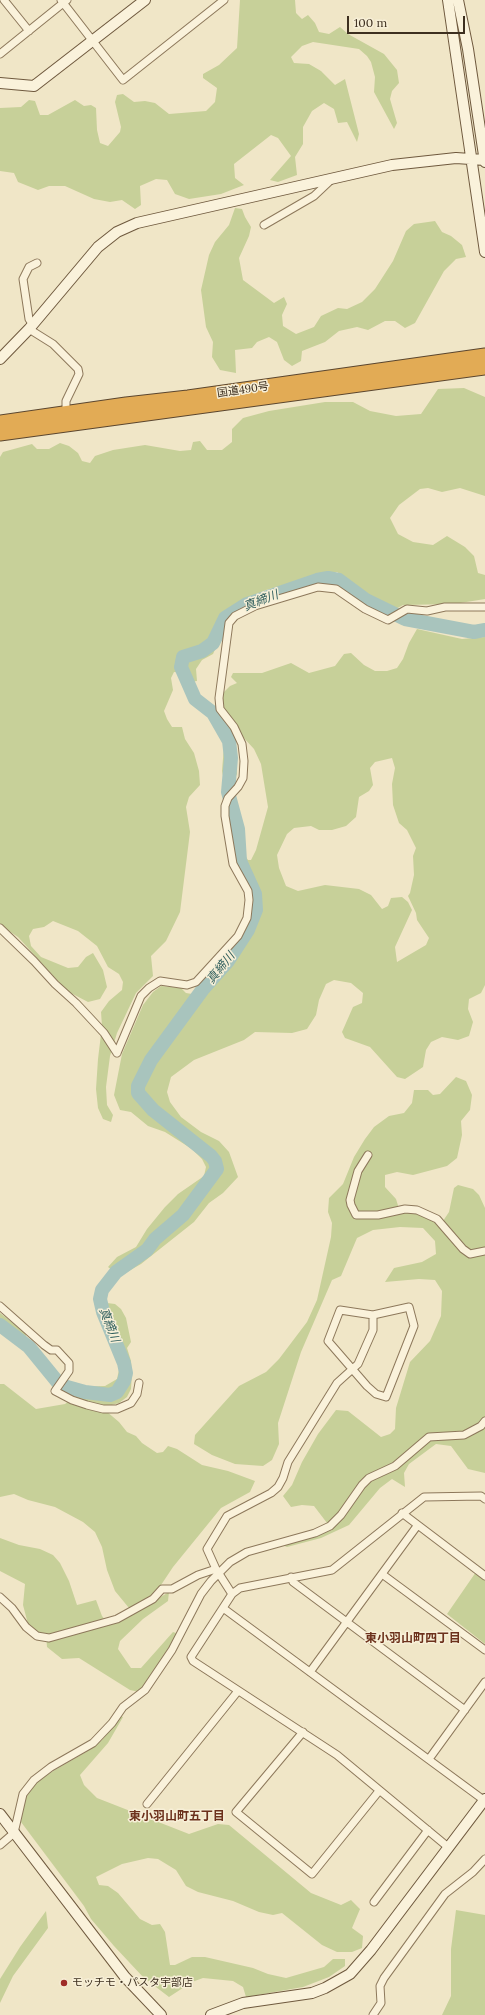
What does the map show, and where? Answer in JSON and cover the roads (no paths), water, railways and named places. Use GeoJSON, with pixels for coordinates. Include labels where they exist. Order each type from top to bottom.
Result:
{"type":"FeatureCollection","features":[{"type":"Feature","properties":{"kind":"highway","name":"国道490号"},"geometry":{"type":"LineString","coordinates":[[0,434],[66,418],[188,397],[485,355]]}},
{"type":"Feature","properties":{"kind":"highway","name":"国道490号"},"geometry":{"type":"LineString","coordinates":[[0,422],[66,418],[485,368]]}},
{"type":"Feature","properties":{"kind":"street"},"geometry":{"type":"LineString","coordinates":[[4,0],[29,31]]}},
{"type":"Feature","properties":{"kind":"street"},"geometry":{"type":"LineString","coordinates":[[0,83],[34,86],[145,0]]}},
{"type":"Feature","properties":{"kind":"street"},"geometry":{"type":"LineString","coordinates":[[0,54],[64,1],[123,80],[224,0]]}},
{"type":"Feature","properties":{"kind":"street"},"geometry":{"type":"LineString","coordinates":[[448,0],[485,252]]}},
{"type":"Feature","properties":{"kind":"street"},"geometry":{"type":"LineString","coordinates":[[0,359],[31,327],[85,260],[98,247],[117,232],[137,223],[392,165],[436,160],[471,159],[485,161],[468,49],[458,0]]}},
{"type":"Feature","properties":{"kind":"street"},"geometry":{"type":"LineString","coordinates":[[264,225],[314,196],[332,179]]}},
{"type":"Feature","properties":{"kind":"street"},"geometry":{"type":"LineString","coordinates":[[37,263],[29,267],[22,279],[31,327],[53,344],[78,369],[79,374],[69,392],[66,401],[66,418]]}},
{"type":"Feature","properties":{"kind":"street"},"geometry":{"type":"LineString","coordinates":[[0,928],[30,956],[55,984],[76,1003],[104,1033],[117,1053],[134,1009],[141,996],[149,988],[160,981],[187,985],[196,982],[220,957],[244,927],[250,900],[248,891],[233,864],[225,816],[225,806],[243,778],[244,761],[242,744],[234,727],[220,709],[218,698],[229,623],[235,616],[255,606],[318,587],[336,589],[365,609],[388,620],[407,609],[427,611],[445,607],[485,606]]}},
{"type":"Feature","properties":{"kind":"street"},"geometry":{"type":"LineString","coordinates":[[368,1155],[358,1171],[350,1200],[356,1215],[378,1215],[405,1209],[417,1210],[437,1219],[463,1249],[470,1254],[485,1251]]}},
{"type":"Feature","properties":{"kind":"street"},"geometry":{"type":"LineString","coordinates":[[0,1306],[44,1345],[51,1350],[57,1350],[69,1363],[69,1371],[55,1391],[72,1400],[103,1410],[117,1409],[131,1403],[137,1394],[139,1383]]}},
{"type":"Feature","properties":{"kind":"street"},"geometry":{"type":"LineString","coordinates":[[409,1307],[414,1326],[386,1397],[376,1394],[367,1386],[353,1369],[328,1341],[340,1310],[373,1315],[409,1307]]}},
{"type":"Feature","properties":{"kind":"street"},"geometry":{"type":"LineString","coordinates":[[232,1594],[217,1571],[207,1549],[226,1516],[271,1493],[278,1487],[283,1478],[288,1462],[329,1394],[337,1383],[358,1364],[373,1330],[373,1315]]}},
{"type":"Feature","properties":{"kind":"street"},"geometry":{"type":"LineString","coordinates":[[0,1845],[14,1833],[23,1794],[34,1780],[51,1767],[93,1743],[112,1723],[123,1707],[145,1690],[172,1650],[201,1594],[217,1571],[247,1552],[309,1535],[330,1526],[340,1515],[362,1484],[369,1478],[395,1466],[429,1437],[464,1435],[481,1426],[485,1421]]}},
{"type":"Feature","properties":{"kind":"street"},"geometry":{"type":"LineString","coordinates":[[448,1847],[337,1755],[193,1662],[191,1657],[232,1594],[240,1588],[332,1570],[424,1497],[481,1496],[485,1499]]}},
{"type":"Feature","properties":{"kind":"street"},"geometry":{"type":"LineString","coordinates":[[402,1513],[485,1576]]}},
{"type":"Feature","properties":{"kind":"street"},"geometry":{"type":"LineString","coordinates":[[310,1672],[418,1526]]}},
{"type":"Feature","properties":{"kind":"street"},"geometry":{"type":"LineString","coordinates":[[0,1597],[12,1608],[26,1627],[37,1636],[49,1638],[117,1619],[153,1599],[162,1589],[172,1588],[198,1575],[217,1571]]}},
{"type":"Feature","properties":{"kind":"street"},"geometry":{"type":"LineString","coordinates":[[382,1574],[485,1650]]}},
{"type":"Feature","properties":{"kind":"street"},"geometry":{"type":"LineString","coordinates":[[291,1577],[293,1582],[465,1710]]}},
{"type":"Feature","properties":{"kind":"street"},"geometry":{"type":"LineString","coordinates":[[211,2015],[243,2003],[312,1993],[325,1988],[350,1974],[360,1965],[485,1800],[223,1608]]}},
{"type":"Feature","properties":{"kind":"street"},"geometry":{"type":"LineString","coordinates":[[429,1759],[485,1682]]}},
{"type":"Feature","properties":{"kind":"street"},"geometry":{"type":"LineString","coordinates":[[148,1804],[238,1691]]}},
{"type":"Feature","properties":{"kind":"street"},"geometry":{"type":"LineString","coordinates":[[303,1732],[236,1812],[312,1874],[379,1791]]}},
{"type":"Feature","properties":{"kind":"street"},"geometry":{"type":"LineString","coordinates":[[0,1814],[124,1977],[161,2015]]}},
{"type":"Feature","properties":{"kind":"street"},"geometry":{"type":"LineString","coordinates":[[374,1902],[428,1830]]}},
{"type":"Feature","properties":{"kind":"street"},"geometry":{"type":"LineString","coordinates":[[373,2015],[381,2003],[380,1986],[384,1978],[445,1894],[473,1872],[485,1859]]}},
{"type":"Feature","properties":{"kind":"waterway","name":"真締川"},"geometry":{"type":"LineString","coordinates":[[0,1325],[29,1347],[60,1385],[85,1392],[110,1395],[117,1392],[124,1381],[126,1373],[124,1363],[103,1312],[100,1299],[102,1290],[116,1272],[147,1250],[155,1239],[183,1215],[217,1169],[215,1161],[211,1156],[153,1110],[138,1093],[138,1086],[151,1060],[203,989],[228,961],[248,930],[256,910],[255,894],[240,861],[238,829],[228,792],[231,758],[229,741],[213,713],[195,699],[181,667],[183,657],[202,651],[213,643],[225,618],[247,604],[317,580],[328,578],[339,580],[366,600],[405,619],[474,632],[485,630]]}},
{"type":"Feature","properties":{"kind":"place","name":"モッチモ・パスタ宇部店"},"geometry":{"type":"Point","coordinates":[64,1983]}},
{"type":"Feature","properties":{"kind":"district","name":"東小羽山町四丁目"},"geometry":{"type":"Point","coordinates":[413,1639]}},
{"type":"Feature","properties":{"kind":"district","name":"東小羽山町五丁目"},"geometry":{"type":"Point","coordinates":[177,1817]}}]}
